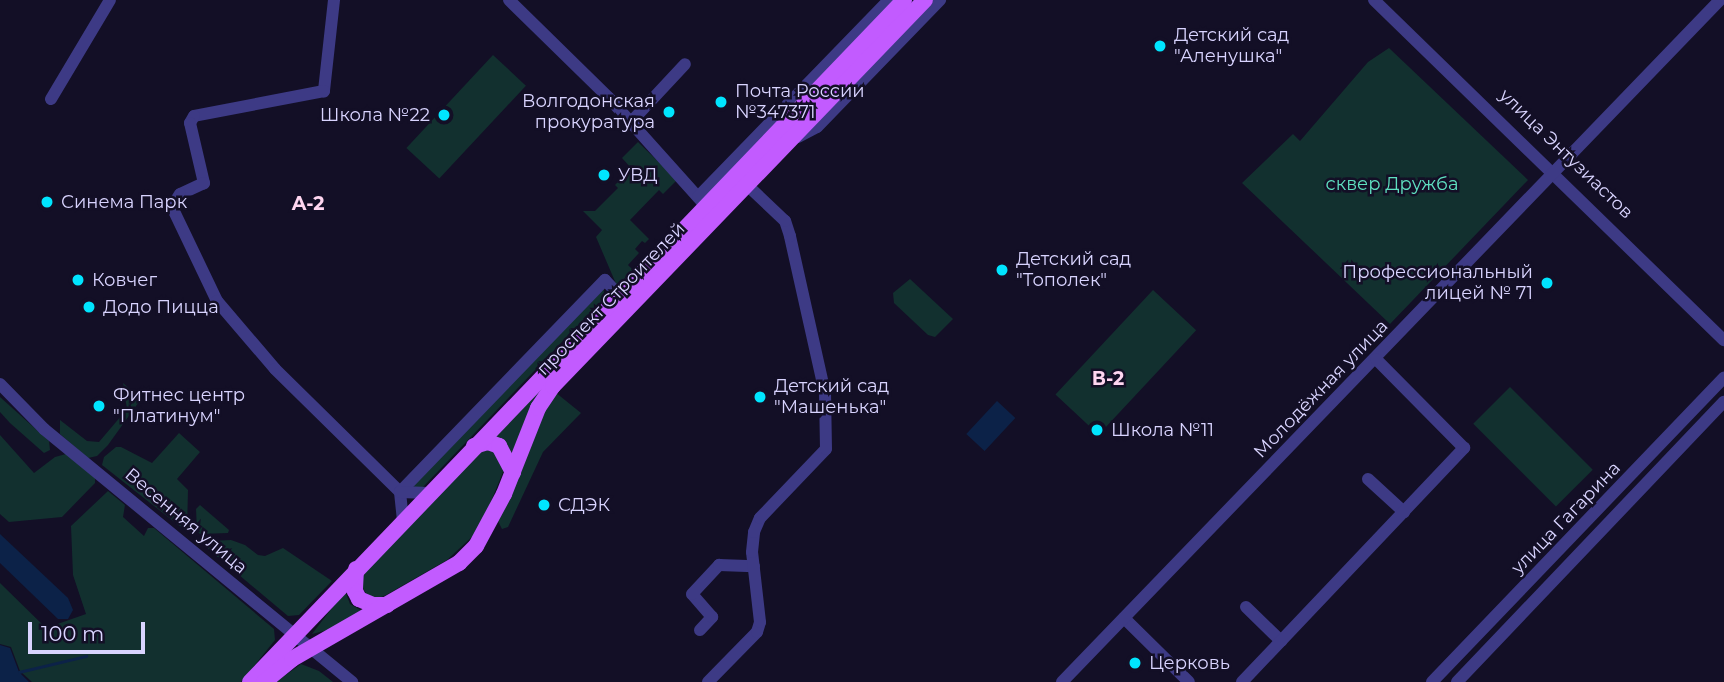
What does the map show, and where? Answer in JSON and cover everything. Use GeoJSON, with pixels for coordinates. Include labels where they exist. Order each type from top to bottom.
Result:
{"type":"FeatureCollection","features":[{"type":"Feature","properties":{"kind":"main road","name":"проспект Строителей"},"geometry":{"type":"LineString","coordinates":[[250,682],[619,295],[702,201],[904,0]]}},
{"type":"Feature","properties":{"kind":"main road","name":"проспект Строителей"},"geometry":{"type":"LineString","coordinates":[[264,682],[292,659],[314,649],[459,563],[476,546],[490,524],[538,408],[553,386],[925,0]]}},
{"type":"Feature","properties":{"kind":"main road"},"geometry":{"type":"LineString","coordinates":[[474,446],[488,442],[499,446],[513,472]]}},
{"type":"Feature","properties":{"kind":"main road"},"geometry":{"type":"LineString","coordinates":[[356,569],[355,591],[359,599],[373,605],[387,605]]}},
{"type":"Feature","properties":{"kind":"street"},"geometry":{"type":"LineString","coordinates":[[51,99],[110,0]]}},
{"type":"Feature","properties":{"kind":"street"},"geometry":{"type":"LineString","coordinates":[[334,0],[324,91],[194,116],[190,123],[204,183],[180,194],[172,207],[217,301],[275,369],[400,492],[403,521]]}},
{"type":"Feature","properties":{"kind":"street"},"geometry":{"type":"LineString","coordinates":[[509,0],[631,122],[702,201],[889,0]]}},
{"type":"Feature","properties":{"kind":"street"},"geometry":{"type":"LineString","coordinates":[[783,146],[817,127],[940,0]]}},
{"type":"Feature","properties":{"kind":"street"},"geometry":{"type":"LineString","coordinates":[[1374,0],[1555,172],[1724,340]]}},
{"type":"Feature","properties":{"kind":"street","name":"улица Энтузиастов"},"geometry":{"type":"LineString","coordinates":[[1383,0],[1555,172],[1724,334]]}},
{"type":"Feature","properties":{"kind":"street","name":"Молодёжная улица"},"geometry":{"type":"LineString","coordinates":[[1062,682],[1720,0]]}},
{"type":"Feature","properties":{"kind":"street"},"geometry":{"type":"LineString","coordinates":[[631,122],[685,64]]}},
{"type":"Feature","properties":{"kind":"street"},"geometry":{"type":"LineString","coordinates":[[708,682],[757,632],[760,622],[754,566],[754,532],[760,518],[826,450],[827,409],[790,236],[785,221],[747,184]]}},
{"type":"Feature","properties":{"kind":"street"},"geometry":{"type":"LineString","coordinates":[[400,492],[605,280],[619,295]]}},
{"type":"Feature","properties":{"kind":"street"},"geometry":{"type":"LineString","coordinates":[[1242,682],[1464,448],[1376,359]]}},
{"type":"Feature","properties":{"kind":"street","name":"улица Гагарина"},"geometry":{"type":"LineString","coordinates":[[1432,682],[1724,377]]}},
{"type":"Feature","properties":{"kind":"street","name":"Весенняя улица"},"geometry":{"type":"LineString","coordinates":[[0,384],[44,429],[352,682]]}},
{"type":"Feature","properties":{"kind":"street","name":"улица Гагарина"},"geometry":{"type":"LineString","coordinates":[[1457,682],[1724,402]]}},
{"type":"Feature","properties":{"kind":"street"},"geometry":{"type":"LineString","coordinates":[[1368,479],[1404,512]]}},
{"type":"Feature","properties":{"kind":"street"},"geometry":{"type":"LineString","coordinates":[[400,492],[429,493]]}},
{"type":"Feature","properties":{"kind":"street"},"geometry":{"type":"LineString","coordinates":[[700,630],[712,617],[692,594],[719,565],[754,566]]}},
{"type":"Feature","properties":{"kind":"street"},"geometry":{"type":"LineString","coordinates":[[1246,607],[1281,641]]}},
{"type":"Feature","properties":{"kind":"street"},"geometry":{"type":"LineString","coordinates":[[1124,618],[1189,682]]}},
{"type":"Feature","properties":{"kind":"green space","name":"сквер Дружба"},"geometry":{"type":"Polygon","coordinates":[[[1389,48],[1528,180],[1390,324],[1242,183],[1293,134],[1300,141],[1368,62],[1389,48]]]}},
{"type":"Feature","properties":{"kind":"green space"},"geometry":{"type":"Polygon","coordinates":[[[493,55],[526,86],[439,179],[406,148],[493,55]]]}},
{"type":"Feature","properties":{"kind":"green space"},"geometry":{"type":"Polygon","coordinates":[[[638,142],[677,180],[663,194],[659,190],[630,220],[649,239],[645,243],[642,241],[635,249],[639,253],[628,265],[633,270],[617,286],[596,237],[602,230],[583,211],[595,211],[618,188],[615,185],[631,168],[622,158],[638,142]]]}},
{"type":"Feature","properties":{"kind":"green space"},"geometry":{"type":"Polygon","coordinates":[[[910,279],[953,319],[935,337],[928,335],[894,303],[893,293],[910,279]]]}},
{"type":"Feature","properties":{"kind":"green space"},"geometry":{"type":"Polygon","coordinates":[[[603,287],[605,297],[423,487],[415,489],[412,481],[603,287]]]}},
{"type":"Feature","properties":{"kind":"green space"},"geometry":{"type":"Polygon","coordinates":[[[1153,290],[1196,330],[1099,435],[1055,395],[1153,290]]]}},
{"type":"Feature","properties":{"kind":"green space"},"geometry":{"type":"Polygon","coordinates":[[[123,383],[141,399],[108,445],[97,456],[88,458],[60,434],[60,420],[87,441],[99,442],[127,409],[123,383]]]}},
{"type":"Feature","properties":{"kind":"green space"},"geometry":{"type":"Polygon","coordinates":[[[545,385],[533,401],[512,453],[505,442],[490,437],[545,385]]]}},
{"type":"Feature","properties":{"kind":"green space"},"geometry":{"type":"Polygon","coordinates":[[[1510,387],[1593,470],[1556,507],[1473,424],[1510,387]]]}},
{"type":"Feature","properties":{"kind":"green space"},"geometry":{"type":"Polygon","coordinates":[[[555,392],[581,413],[543,452],[508,527],[502,529],[497,519],[530,438],[555,392]]]}},
{"type":"Feature","properties":{"kind":"green space"},"geometry":{"type":"Polygon","coordinates":[[[0,397],[49,441],[50,450],[44,453],[10,423],[0,412],[0,397]]]}},
{"type":"Feature","properties":{"kind":"green space"},"geometry":{"type":"Polygon","coordinates":[[[179,433],[200,452],[177,479],[188,490],[187,532],[102,465],[104,457],[116,447],[152,463],[179,433]]]}},
{"type":"Feature","properties":{"kind":"green space"},"geometry":{"type":"Polygon","coordinates":[[[0,435],[34,473],[55,457],[66,454],[95,478],[95,483],[62,517],[9,522],[0,514],[0,435]]]}},
{"type":"Feature","properties":{"kind":"green space"},"geometry":{"type":"Polygon","coordinates":[[[489,450],[496,453],[503,464],[503,472],[474,535],[447,560],[386,595],[379,598],[367,595],[361,585],[363,573],[478,451],[489,450]]]}},
{"type":"Feature","properties":{"kind":"green space"},"geometry":{"type":"Polygon","coordinates":[[[108,491],[125,505],[123,517],[144,536],[148,528],[154,528],[274,629],[275,640],[241,682],[32,682],[20,671],[11,647],[0,644],[0,583],[46,628],[86,614],[73,575],[71,526],[108,491]]]}},
{"type":"Feature","properties":{"kind":"green space"},"geometry":{"type":"Polygon","coordinates":[[[200,505],[229,530],[228,533],[200,534],[197,531],[196,509],[200,505]]]}},
{"type":"Feature","properties":{"kind":"green space"},"geometry":{"type":"Polygon","coordinates":[[[231,540],[245,545],[258,555],[265,556],[283,548],[332,581],[299,615],[288,616],[208,549],[210,541],[231,540]]]}},
{"type":"Feature","properties":{"kind":"green space"},"geometry":{"type":"Polygon","coordinates":[[[345,591],[350,604],[362,611],[332,629],[312,634],[345,591]]]}},
{"type":"Feature","properties":{"kind":"green space"},"geometry":{"type":"Polygon","coordinates":[[[301,664],[319,671],[333,682],[276,682],[301,664]]]}},
{"type":"Feature","properties":{"kind":"water"},"geometry":{"type":"Polygon","coordinates":[[[997,401],[1015,418],[985,451],[966,434],[997,401]]]}},
{"type":"Feature","properties":{"kind":"water"},"geometry":{"type":"Polygon","coordinates":[[[0,534],[68,598],[73,610],[68,619],[58,619],[0,563],[0,534]]]}},
{"type":"Feature","properties":{"kind":"water"},"geometry":{"type":"Polygon","coordinates":[[[0,645],[10,648],[19,672],[29,682],[0,682],[0,645]]]}},
{"type":"Feature","properties":{"kind":"waterway"},"geometry":{"type":"LineString","coordinates":[[19,672],[86,656]]}},
{"type":"Feature","properties":{"kind":"place","name":"Детский сад \"Аленушка\""},"geometry":{"type":"Point","coordinates":[1160,46]}},
{"type":"Feature","properties":{"kind":"place","name":"Почта России №347371"},"geometry":{"type":"Point","coordinates":[721,102]}},
{"type":"Feature","properties":{"kind":"place","name":"Волгодонская прокуратура"},"geometry":{"type":"Point","coordinates":[669,112]}},
{"type":"Feature","properties":{"kind":"place","name":"Школа №22"},"geometry":{"type":"Point","coordinates":[444,115]}},
{"type":"Feature","properties":{"kind":"place","name":"УВД"},"geometry":{"type":"Point","coordinates":[604,175]}},
{"type":"Feature","properties":{"kind":"place","name":"Синема Парк"},"geometry":{"type":"Point","coordinates":[47,202]}},
{"type":"Feature","properties":{"kind":"place","name":"Детский сад \"Тополек\""},"geometry":{"type":"Point","coordinates":[1002,270]}},
{"type":"Feature","properties":{"kind":"place","name":"Ковчег"},"geometry":{"type":"Point","coordinates":[78,280]}},
{"type":"Feature","properties":{"kind":"place","name":"Профессиональный лицей № 71"},"geometry":{"type":"Point","coordinates":[1547,283]}},
{"type":"Feature","properties":{"kind":"place","name":"Додо Пицца"},"geometry":{"type":"Point","coordinates":[89,307]}},
{"type":"Feature","properties":{"kind":"place","name":"Детский сад \"Машенька\""},"geometry":{"type":"Point","coordinates":[760,397]}},
{"type":"Feature","properties":{"kind":"place","name":"Фитнес центр \"Платинум\""},"geometry":{"type":"Point","coordinates":[99,406]}},
{"type":"Feature","properties":{"kind":"place","name":"Школа №11"},"geometry":{"type":"Point","coordinates":[1097,430]}},
{"type":"Feature","properties":{"kind":"place","name":"СДЭК"},"geometry":{"type":"Point","coordinates":[544,505]}},
{"type":"Feature","properties":{"kind":"place","name":"Церковь"},"geometry":{"type":"Point","coordinates":[1135,663]}},
{"type":"Feature","properties":{"kind":"district","name":"А-2"},"geometry":{"type":"Point","coordinates":[308,204]}},
{"type":"Feature","properties":{"kind":"district","name":"В-2"},"geometry":{"type":"Point","coordinates":[1108,379]}}]}
